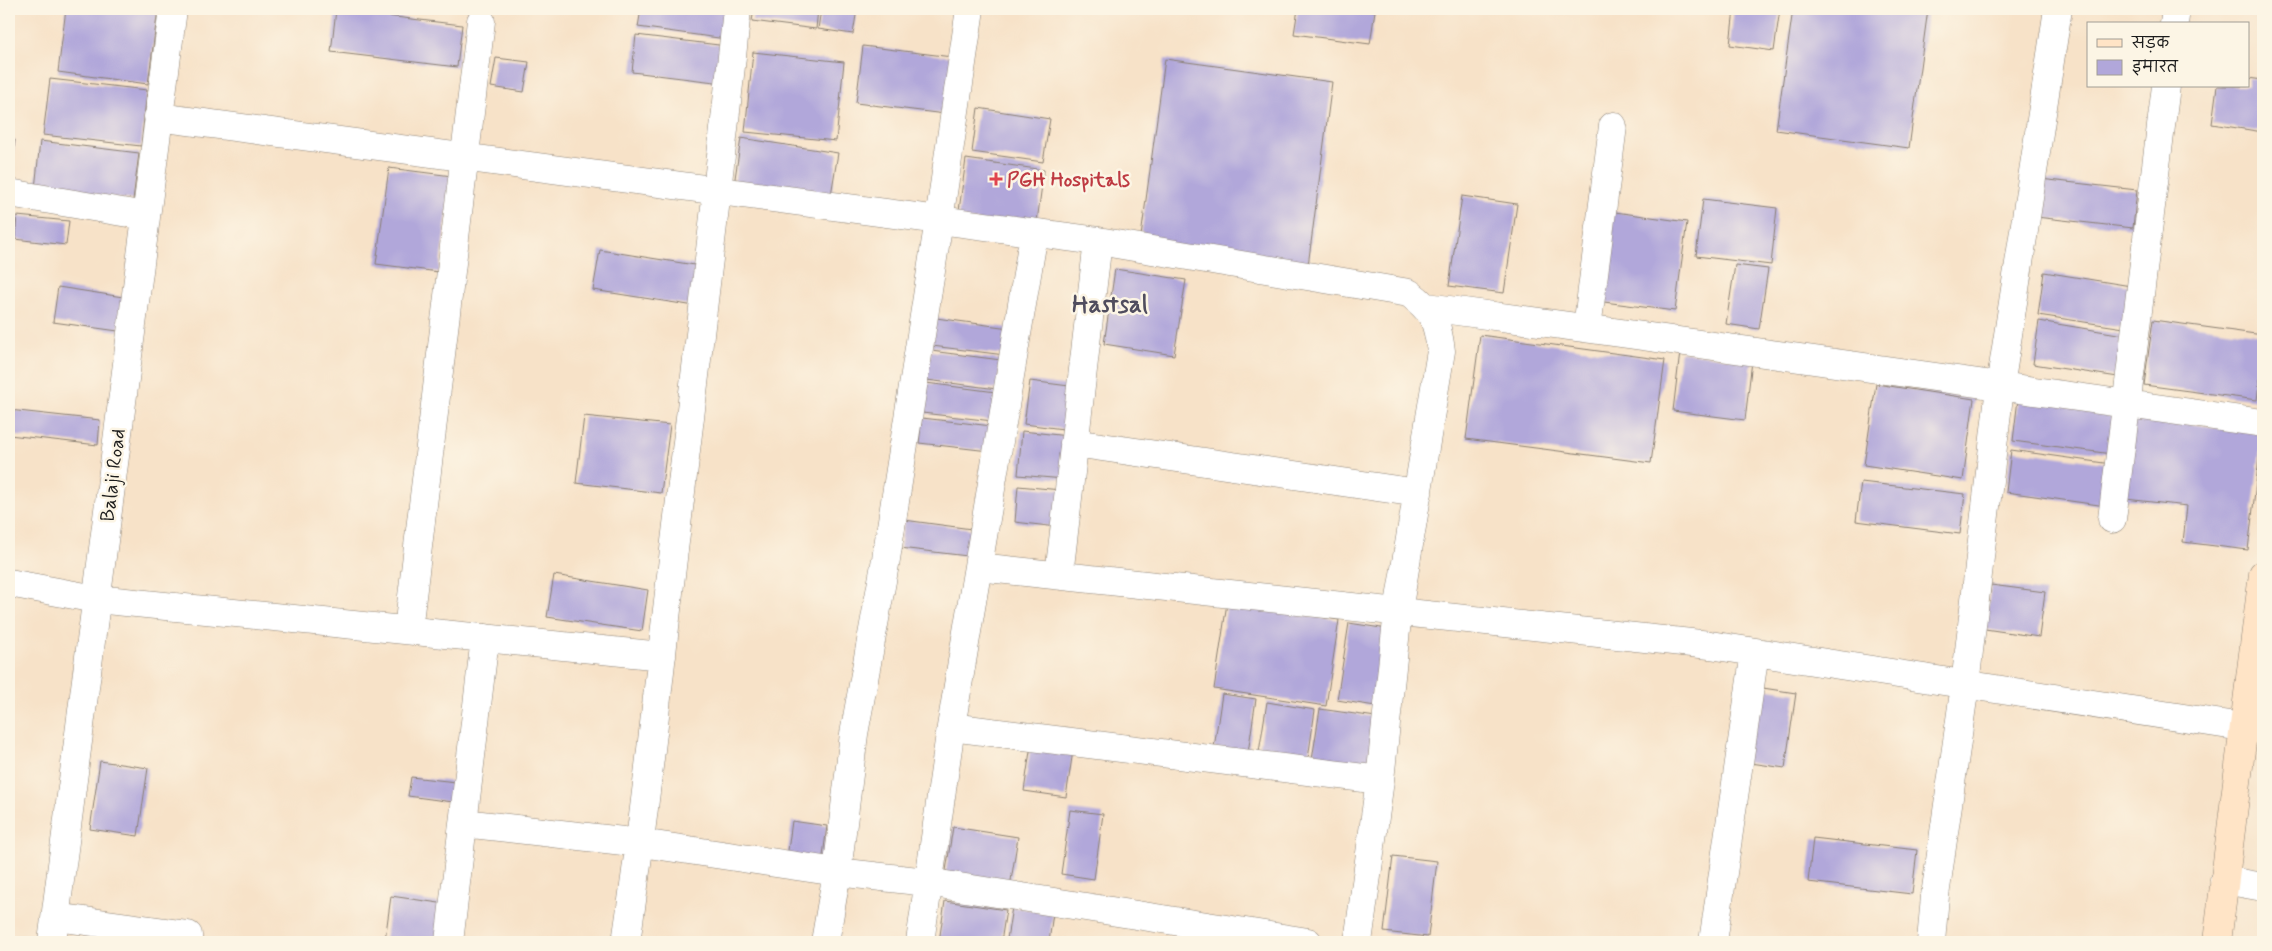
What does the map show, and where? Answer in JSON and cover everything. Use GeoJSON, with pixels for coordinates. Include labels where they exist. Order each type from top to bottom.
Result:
{"type":"FeatureCollection","features":[{"type":"Feature","properties":{"kind":"street","name":"Balaji Road"},"geometry":{"type":"LineString","coordinates":[[54,929],[158,117],[174,9]]}},
{"type":"Feature","properties":{"kind":"street"},"geometry":{"type":"LineString","coordinates":[[626,942],[641,843],[718,191],[737,9]]}},
{"type":"Feature","properties":{"kind":"street"},"geometry":{"type":"LineString","coordinates":[[824,942],[836,872],[854,734],[886,560],[970,9]]}},
{"type":"Feature","properties":{"kind":"street"},"geometry":{"type":"LineString","coordinates":[[1931,942],[1935,896],[1965,685],[2000,387],[2058,9]]}},
{"type":"Feature","properties":{"kind":"street"},"geometry":{"type":"LineString","coordinates":[[2174,22],[2176,9]]}},
{"type":"Feature","properties":{"kind":"street"},"geometry":{"type":"LineString","coordinates":[[408,630],[481,21]]}},
{"type":"Feature","properties":{"kind":"street"},"geometry":{"type":"LineString","coordinates":[[2112,519],[2166,88]]}},
{"type":"Feature","properties":{"kind":"street"},"geometry":{"type":"LineString","coordinates":[[158,117],[1098,241],[1409,293],[1427,307],[1438,326],[1441,351],[1398,611],[1380,780],[1358,942]]}},
{"type":"Feature","properties":{"kind":"street"},"geometry":{"type":"LineString","coordinates":[[1587,328],[1612,126]]}},
{"type":"Feature","properties":{"kind":"street"},"geometry":{"type":"LineString","coordinates":[[9,193],[146,216]]}},
{"type":"Feature","properties":{"kind":"street"},"geometry":{"type":"LineString","coordinates":[[920,942],[927,882],[951,727],[1034,233]]}},
{"type":"Feature","properties":{"kind":"street"},"geometry":{"type":"LineString","coordinates":[[1059,575],[1098,241]]}},
{"type":"Feature","properties":{"kind":"street"},"geometry":{"type":"LineString","coordinates":[[1427,307],[1844,362],[2000,387],[2263,423]]}},
{"type":"Feature","properties":{"kind":"street"},"geometry":{"type":"LineString","coordinates":[[1074,443],[1418,492]]}},
{"type":"Feature","properties":{"kind":"street"},"geometry":{"type":"LineString","coordinates":[[978,567],[1710,644],[1965,685],[2242,726]]}},
{"type":"Feature","properties":{"kind":"street"},"geometry":{"type":"LineString","coordinates":[[2217,942],[2242,726],[2263,574]]}},
{"type":"Feature","properties":{"kind":"street"},"geometry":{"type":"LineString","coordinates":[[9,583],[96,599],[662,656]]}},
{"type":"Feature","properties":{"kind":"street"},"geometry":{"type":"LineString","coordinates":[[449,942],[485,638]]}},
{"type":"Feature","properties":{"kind":"street"},"geometry":{"type":"LineString","coordinates":[[1713,942],[1755,652]]}},
{"type":"Feature","properties":{"kind":"street"},"geometry":{"type":"LineString","coordinates":[[951,727],[1380,780]]}},
{"type":"Feature","properties":{"kind":"street"},"geometry":{"type":"LineString","coordinates":[[463,823],[641,843],[836,872],[927,882],[1308,942]]}},
{"type":"Feature","properties":{"kind":"street"},"geometry":{"type":"LineString","coordinates":[[2224,880],[2263,886]]}},
{"type":"Feature","properties":{"kind":"street"},"geometry":{"type":"LineString","coordinates":[[54,929],[188,935],[188,942]]}},
{"type":"Feature","properties":{"kind":"building"},"geometry":{"type":"Polygon","coordinates":[[[66,9],[158,9],[148,84],[58,72],[66,9]]]}},
{"type":"Feature","properties":{"kind":"building"},"geometry":{"type":"Polygon","coordinates":[[[641,9],[731,9],[726,39],[638,27],[641,9]]]}},
{"type":"Feature","properties":{"kind":"building"},"geometry":{"type":"Polygon","coordinates":[[[754,9],[818,9],[816,29],[752,21],[754,9]]]}},
{"type":"Feature","properties":{"kind":"building"},"geometry":{"type":"Polygon","coordinates":[[[821,9],[857,9],[853,34],[818,29],[821,9]]]}},
{"type":"Feature","properties":{"kind":"building"},"geometry":{"type":"Polygon","coordinates":[[[1298,9],[1357,9],[1375,11],[1370,44],[1294,34],[1298,9]]]}},
{"type":"Feature","properties":{"kind":"building"},"geometry":{"type":"Polygon","coordinates":[[[1734,9],[1780,9],[1774,51],[1730,45],[1734,9]]]}},
{"type":"Feature","properties":{"kind":"building"},"geometry":{"type":"Polygon","coordinates":[[[1793,9],[1928,9],[1909,148],[1776,130],[1793,9]]]}},
{"type":"Feature","properties":{"kind":"building"},"geometry":{"type":"Polygon","coordinates":[[[336,10],[462,25],[457,67],[331,52],[336,10]]]}},
{"type":"Feature","properties":{"kind":"building"},"geometry":{"type":"Polygon","coordinates":[[[636,35],[727,46],[723,83],[632,72],[636,35]]]}},
{"type":"Feature","properties":{"kind":"building"},"geometry":{"type":"Polygon","coordinates":[[[863,46],[952,57],[945,114],[856,103],[863,46]]]}},
{"type":"Feature","properties":{"kind":"building"},"geometry":{"type":"Polygon","coordinates":[[[753,52],[844,62],[836,141],[745,132],[753,52]]]}},
{"type":"Feature","properties":{"kind":"building"},"geometry":{"type":"Polygon","coordinates":[[[496,58],[529,62],[524,92],[491,87],[496,58]]]}},
{"type":"Feature","properties":{"kind":"building"},"geometry":{"type":"Polygon","coordinates":[[[1165,59],[1332,82],[1308,266],[1140,244],[1165,59]]]}},
{"type":"Feature","properties":{"kind":"building"},"geometry":{"type":"Polygon","coordinates":[[[2250,78],[2263,80],[2263,132],[2212,124],[2217,88],[2250,88],[2250,78]]]}},
{"type":"Feature","properties":{"kind":"building"},"geometry":{"type":"Polygon","coordinates":[[[50,79],[147,90],[141,146],[43,135],[50,79]]]}},
{"type":"Feature","properties":{"kind":"building"},"geometry":{"type":"Polygon","coordinates":[[[978,108],[1050,119],[1043,162],[972,152],[978,108]]]}},
{"type":"Feature","properties":{"kind":"building"},"geometry":{"type":"Polygon","coordinates":[[[741,138],[838,153],[830,201],[734,185],[741,138]]]}},
{"type":"Feature","properties":{"kind":"building"},"geometry":{"type":"Polygon","coordinates":[[[9,139],[15,140],[10,183],[9,183],[9,139]]]}},
{"type":"Feature","properties":{"kind":"building"},"geometry":{"type":"Polygon","coordinates":[[[40,141],[139,153],[133,200],[35,189],[40,141]]]}},
{"type":"Feature","properties":{"kind":"building"},"geometry":{"type":"Polygon","coordinates":[[[966,159],[1044,170],[1036,229],[958,218],[966,159]]]}},
{"type":"Feature","properties":{"kind":"building"},"geometry":{"type":"Polygon","coordinates":[[[389,168],[452,176],[439,272],[376,264],[389,168]]]}},
{"type":"Feature","properties":{"kind":"building"},"geometry":{"type":"Polygon","coordinates":[[[2040,179],[2137,190],[2133,228],[2036,217],[2040,179]]]}},
{"type":"Feature","properties":{"kind":"building"},"geometry":{"type":"Polygon","coordinates":[[[1462,196],[1517,204],[1504,293],[1449,286],[1462,196]]]}},
{"type":"Feature","properties":{"kind":"building"},"geometry":{"type":"Polygon","coordinates":[[[1703,199],[1777,208],[1771,265],[1696,256],[1703,199]]]}},
{"type":"Feature","properties":{"kind":"building"},"geometry":{"type":"Polygon","coordinates":[[[1608,211],[1687,222],[1675,311],[1596,301],[1608,211]]]}},
{"type":"Feature","properties":{"kind":"building"},"geometry":{"type":"Polygon","coordinates":[[[17,216],[69,221],[66,245],[15,239],[17,216]]]}},
{"type":"Feature","properties":{"kind":"building"},"geometry":{"type":"Polygon","coordinates":[[[600,250],[701,266],[695,306],[593,290],[600,250]]]}},
{"type":"Feature","properties":{"kind":"building"},"geometry":{"type":"Polygon","coordinates":[[[1735,265],[1768,269],[1759,329],[1726,324],[1735,265]]]}},
{"type":"Feature","properties":{"kind":"building"},"geometry":{"type":"Polygon","coordinates":[[[1115,269],[1186,280],[1174,355],[1104,344],[1115,269]]]}},
{"type":"Feature","properties":{"kind":"building"},"geometry":{"type":"Polygon","coordinates":[[[2044,272],[2131,286],[2124,328],[2038,315],[2044,272]]]}},
{"type":"Feature","properties":{"kind":"building"},"geometry":{"type":"Polygon","coordinates":[[[58,287],[123,297],[118,331],[53,322],[58,287]]]}},
{"type":"Feature","properties":{"kind":"building"},"geometry":{"type":"Polygon","coordinates":[[[936,318],[1009,328],[1005,355],[932,346],[936,318]]]}},
{"type":"Feature","properties":{"kind":"building"},"geometry":{"type":"Polygon","coordinates":[[[2153,320],[2263,335],[2263,352],[2257,400],[2144,385],[2153,320]]]}},
{"type":"Feature","properties":{"kind":"building"},"geometry":{"type":"Polygon","coordinates":[[[2039,321],[2124,335],[2118,377],[2033,364],[2039,321]]]}},
{"type":"Feature","properties":{"kind":"building"},"geometry":{"type":"Polygon","coordinates":[[[1480,335],[1665,360],[1651,463],[1466,439],[1480,335]]]}},
{"type":"Feature","properties":{"kind":"building"},"geometry":{"type":"Polygon","coordinates":[[[931,351],[1001,360],[997,389],[927,380],[931,351]]]}},
{"type":"Feature","properties":{"kind":"building"},"geometry":{"type":"Polygon","coordinates":[[[1680,352],[1752,361],[1745,420],[1673,411],[1680,352]]]}},
{"type":"Feature","properties":{"kind":"building"},"geometry":{"type":"Polygon","coordinates":[[[1030,381],[1077,387],[1071,430],[1024,424],[1030,381]]]}},
{"type":"Feature","properties":{"kind":"building"},"geometry":{"type":"Polygon","coordinates":[[[926,383],[996,392],[993,421],[922,413],[926,383]]]}},
{"type":"Feature","properties":{"kind":"building"},"geometry":{"type":"Polygon","coordinates":[[[1876,384],[1974,399],[1963,480],[1864,465],[1876,384]]]}},
{"type":"Feature","properties":{"kind":"building"},"geometry":{"type":"Polygon","coordinates":[[[2018,399],[2118,413],[2112,454],[2013,441],[2018,399]]]}},
{"type":"Feature","properties":{"kind":"building"},"geometry":{"type":"Polygon","coordinates":[[[9,410],[100,420],[98,445],[9,435],[9,410]]]}},
{"type":"Feature","properties":{"kind":"building"},"geometry":{"type":"Polygon","coordinates":[[[584,416],[670,425],[661,493],[576,483],[584,416]]]}},
{"type":"Feature","properties":{"kind":"building"},"geometry":{"type":"Polygon","coordinates":[[[2127,416],[2262,433],[2248,550],[2183,542],[2187,506],[2117,498],[2127,416]]]}},
{"type":"Feature","properties":{"kind":"building"},"geometry":{"type":"Polygon","coordinates":[[[922,418],[992,426],[989,451],[919,443],[922,418]]]}},
{"type":"Feature","properties":{"kind":"building"},"geometry":{"type":"Polygon","coordinates":[[[1022,431],[1068,436],[1064,479],[1018,475],[1022,431]]]}},
{"type":"Feature","properties":{"kind":"building"},"geometry":{"type":"Polygon","coordinates":[[[2011,450],[2111,464],[2106,506],[2006,492],[2011,450]]]}},
{"type":"Feature","properties":{"kind":"building"},"geometry":{"type":"Polygon","coordinates":[[[1861,482],[1965,494],[1960,534],[1856,521],[1861,482]]]}},
{"type":"Feature","properties":{"kind":"building"},"geometry":{"type":"Polygon","coordinates":[[[1018,486],[1061,490],[1057,527],[1015,522],[1018,486]]]}},
{"type":"Feature","properties":{"kind":"building"},"geometry":{"type":"Polygon","coordinates":[[[904,520],[979,530],[976,557],[900,548],[904,520]]]}},
{"type":"Feature","properties":{"kind":"building"},"geometry":{"type":"Polygon","coordinates":[[[554,575],[648,590],[642,631],[547,617],[554,575]]]}},
{"type":"Feature","properties":{"kind":"building"},"geometry":{"type":"Polygon","coordinates":[[[1991,585],[2045,592],[2039,637],[1985,629],[1991,585]]]}},
{"type":"Feature","properties":{"kind":"building"},"geometry":{"type":"Polygon","coordinates":[[[1227,603],[1339,620],[1326,706],[1214,689],[1227,603]]]}},
{"type":"Feature","properties":{"kind":"building"},"geometry":{"type":"Polygon","coordinates":[[[1349,623],[1394,630],[1382,707],[1337,700],[1349,623]]]}},
{"type":"Feature","properties":{"kind":"building"},"geometry":{"type":"Polygon","coordinates":[[[1756,687],[1796,693],[1785,768],[1744,762],[1756,687]]]}},
{"type":"Feature","properties":{"kind":"building"},"geometry":{"type":"Polygon","coordinates":[[[1222,694],[1256,699],[1248,753],[1214,748],[1222,694]]]}},
{"type":"Feature","properties":{"kind":"building"},"geometry":{"type":"Polygon","coordinates":[[[1267,702],[1315,710],[1308,759],[1259,752],[1267,702]]]}},
{"type":"Feature","properties":{"kind":"building"},"geometry":{"type":"Polygon","coordinates":[[[1320,709],[1376,717],[1369,768],[1312,760],[1320,709]]]}},
{"type":"Feature","properties":{"kind":"building"},"geometry":{"type":"Polygon","coordinates":[[[1032,738],[1074,744],[1066,797],[1024,791],[1032,738]]]}},
{"type":"Feature","properties":{"kind":"building"},"geometry":{"type":"Polygon","coordinates":[[[100,761],[148,768],[138,836],[90,829],[100,761]]]}},
{"type":"Feature","properties":{"kind":"building"},"geometry":{"type":"Polygon","coordinates":[[[411,777],[456,782],[453,802],[408,796],[411,777]]]}},
{"type":"Feature","properties":{"kind":"building"},"geometry":{"type":"Polygon","coordinates":[[[1070,810],[1103,814],[1094,879],[1061,874],[1070,810]]]}},
{"type":"Feature","properties":{"kind":"building"},"geometry":{"type":"Polygon","coordinates":[[[792,821],[827,826],[822,863],[787,858],[792,821]]]}},
{"type":"Feature","properties":{"kind":"building"},"geometry":{"type":"Polygon","coordinates":[[[953,827],[1018,837],[1010,887],[945,877],[953,827]]]}},
{"type":"Feature","properties":{"kind":"building"},"geometry":{"type":"Polygon","coordinates":[[[1813,838],[1917,850],[1912,894],[1808,882],[1813,838]]]}},
{"type":"Feature","properties":{"kind":"building"},"geometry":{"type":"Polygon","coordinates":[[[1393,856],[1437,861],[1428,937],[1384,932],[1393,856]]]}},
{"type":"Feature","properties":{"kind":"building"},"geometry":{"type":"Polygon","coordinates":[[[391,896],[446,904],[441,942],[385,940],[391,896]]]}},
{"type":"Feature","properties":{"kind":"building"},"geometry":{"type":"Polygon","coordinates":[[[945,901],[1006,910],[1001,942],[939,942],[945,901]]]}},
{"type":"Feature","properties":{"kind":"building"},"geometry":{"type":"Polygon","coordinates":[[[1012,907],[1053,913],[1049,942],[1007,939],[1012,907]]]}},
{"type":"Feature","properties":{"kind":"place","name":"PGH Hospitals"},"geometry":{"type":"Point","coordinates":[996,179]}},
{"type":"Feature","properties":{"kind":"district","name":"Hastsal"},"geometry":{"type":"Point","coordinates":[1110,303]}}]}
